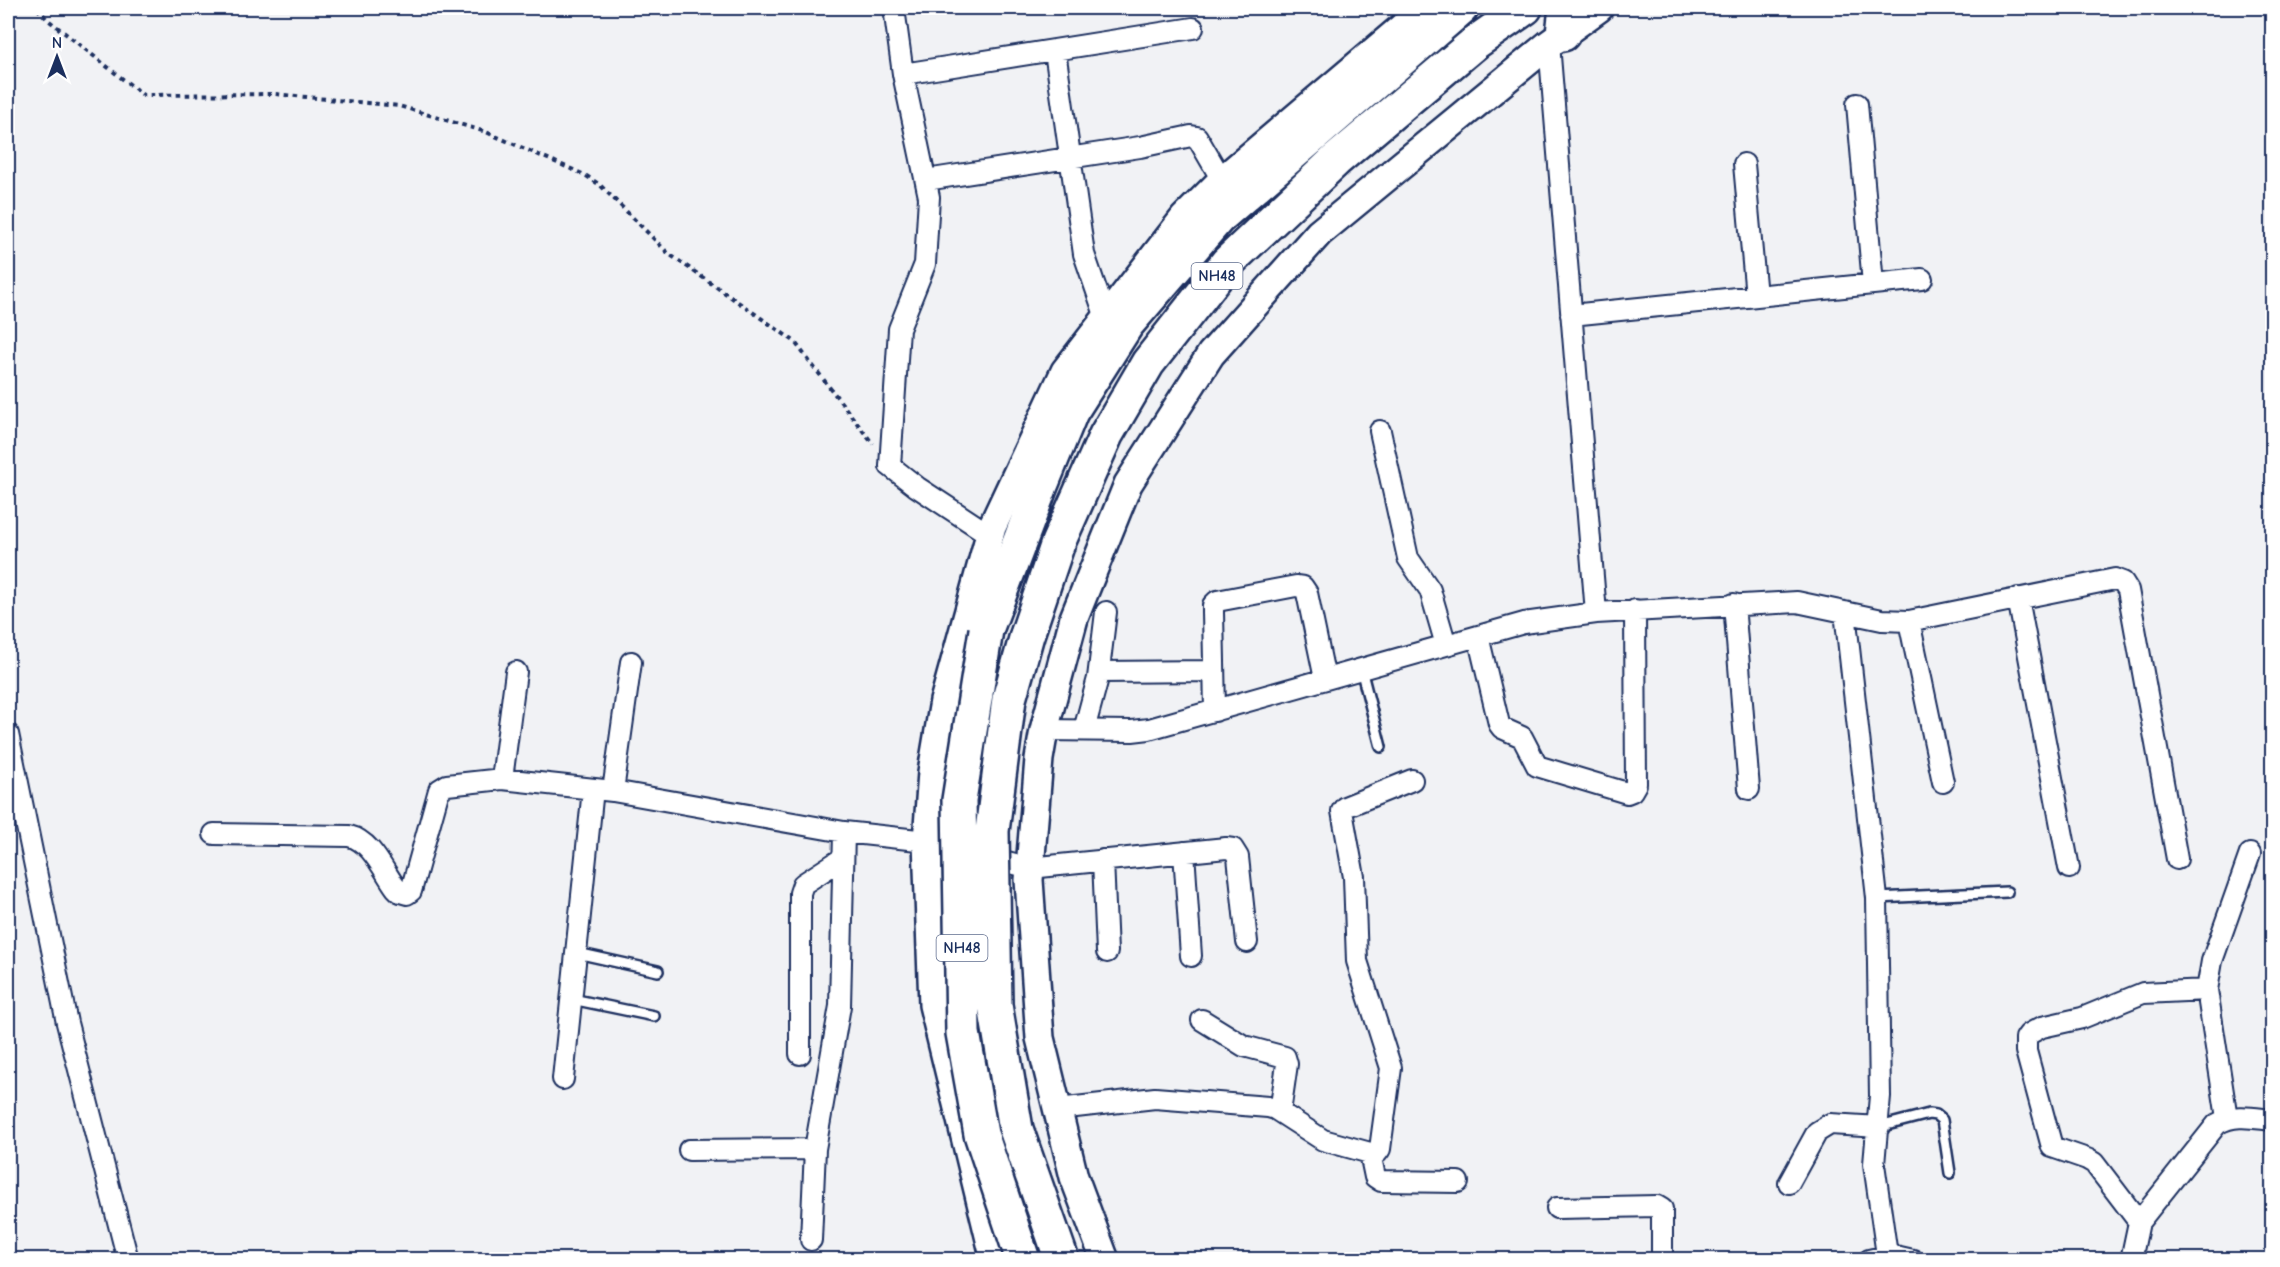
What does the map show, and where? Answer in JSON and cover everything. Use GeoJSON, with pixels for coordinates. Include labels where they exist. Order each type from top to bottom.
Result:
{"type":"FeatureCollection","features":[{"type":"Feature","properties":{"kind":"highway","name":"NH48"},"geometry":{"type":"LineString","coordinates":[[1023,1260],[981,1134],[963,1033],[959,800],[986,630],[1071,412],[1127,324],[1218,218],[1461,8]]}},
{"type":"Feature","properties":{"kind":"highway","name":"NH48"},"geometry":{"type":"LineString","coordinates":[[1062,1260],[1016,1129],[995,1005],[992,831],[1010,699],[1027,635],[1058,543],[1106,435],[1148,363],[1227,263],[1336,160],[1476,42],[1525,8]]}},
{"type":"Feature","properties":{"kind":"street"},"geometry":{"type":"LineString","coordinates":[[894,8],[903,74],[928,196],[925,264],[899,329],[890,466],[917,487],[990,535]]}},
{"type":"Feature","properties":{"kind":"street"},"geometry":{"type":"LineString","coordinates":[[1105,1260],[1074,1177],[1040,1038],[1029,880],[1035,791],[1044,730],[1074,618],[1128,484],[1211,354],[1318,233],[1559,29],[1599,8]]}},
{"type":"Feature","properties":{"kind":"street"},"geometry":{"type":"LineString","coordinates":[[995,1260],[933,1005],[928,833],[932,772],[944,701],[990,535],[1065,371],[1184,218],[1222,180],[1417,10]]}},
{"type":"Feature","properties":{"kind":"street"},"geometry":{"type":"LineString","coordinates":[[903,74],[1193,28]]}},
{"type":"Feature","properties":{"kind":"street"},"geometry":{"type":"LineString","coordinates":[[1559,29],[1571,315],[1596,613]]}},
{"type":"Feature","properties":{"kind":"street"},"geometry":{"type":"LineString","coordinates":[[1055,51],[1084,254],[1106,318]]}},
{"type":"Feature","properties":{"kind":"street"},"geometry":{"type":"LineString","coordinates":[[1857,104],[1873,284]]}},
{"type":"Feature","properties":{"kind":"street"},"geometry":{"type":"LineString","coordinates":[[926,180],[1140,147],[1191,136],[1197,137],[1222,180]]}},
{"type":"Feature","properties":{"kind":"street"},"geometry":{"type":"LineString","coordinates":[[1744,164],[1756,296]]}},
{"type":"Feature","properties":{"kind":"street"},"geometry":{"type":"LineString","coordinates":[[1571,315],[1922,279]]}},
{"type":"Feature","properties":{"kind":"street"},"geometry":{"type":"LineString","coordinates":[[1380,431],[1408,558],[1430,590],[1446,645]]}},
{"type":"Feature","properties":{"kind":"street"},"geometry":{"type":"LineString","coordinates":[[1044,730],[1132,731],[1149,729],[1524,623],[1596,613],[1797,602],[1882,620],[1909,621],[2115,579],[2123,582],[2128,590],[2177,860]]}},
{"type":"Feature","properties":{"kind":"street"},"geometry":{"type":"LineString","coordinates":[[1215,711],[1212,612],[1217,601],[1296,586],[1303,587],[1307,593],[1325,679]]}},
{"type":"Feature","properties":{"kind":"street"},"geometry":{"type":"LineString","coordinates":[[2018,598],[2069,868]]}},
{"type":"Feature","properties":{"kind":"street"},"geometry":{"type":"LineString","coordinates":[[1734,604],[1749,789]]}},
{"type":"Feature","properties":{"kind":"street"},"geometry":{"type":"LineString","coordinates":[[1478,636],[1499,724],[1502,728],[1522,737],[1537,766],[1627,793],[1632,791],[1636,784],[1635,610]]}},
{"type":"Feature","properties":{"kind":"street"},"geometry":{"type":"LineString","coordinates":[[1084,730],[1099,672],[1106,612]]}},
{"type":"Feature","properties":{"kind":"street"},"geometry":{"type":"LineString","coordinates":[[1845,612],[1877,898],[1880,1096],[1875,1173],[1886,1248],[1891,1255]]}},
{"type":"Feature","properties":{"kind":"street"},"geometry":{"type":"LineString","coordinates":[[1909,621],[1943,782]]}},
{"type":"Feature","properties":{"kind":"street"},"geometry":{"type":"LineString","coordinates":[[613,791],[631,662]]}},
{"type":"Feature","properties":{"kind":"street"},"geometry":{"type":"LineString","coordinates":[[502,779],[516,672]]}},
{"type":"Feature","properties":{"kind":"street"},"geometry":{"type":"LineString","coordinates":[[1099,672],[1214,672]]}},
{"type":"Feature","properties":{"kind":"street"},"geometry":{"type":"LineString","coordinates":[[8,734],[67,1023],[128,1260]]}},
{"type":"Feature","properties":{"kind":"street"},"geometry":{"type":"LineString","coordinates":[[214,834],[358,838],[365,844],[396,888],[407,894],[411,891],[439,790],[447,785],[502,779],[613,791],[844,832],[928,833],[1031,861],[1103,860],[1226,848],[1237,852],[1247,942]]}},
{"type":"Feature","properties":{"kind":"street"},"geometry":{"type":"LineString","coordinates":[[1058,1109],[1165,1098],[1268,1107],[1280,1112],[1323,1140],[1377,1153],[1380,1149],[1391,1068],[1357,961],[1354,877],[1342,811],[1345,807],[1412,780]]}},
{"type":"Feature","properties":{"kind":"street"},"geometry":{"type":"LineString","coordinates":[[563,1079],[593,789]]}},
{"type":"Feature","properties":{"kind":"street"},"geometry":{"type":"LineString","coordinates":[[811,1240],[815,1149],[840,1006],[844,832]]}},
{"type":"Feature","properties":{"kind":"street"},"geometry":{"type":"LineString","coordinates":[[1184,852],[1191,956]]}},
{"type":"Feature","properties":{"kind":"street"},"geometry":{"type":"LineString","coordinates":[[2227,1118],[2207,990],[2212,961],[2250,854]]}},
{"type":"Feature","properties":{"kind":"street"},"geometry":{"type":"LineString","coordinates":[[800,1054],[800,893],[803,884],[843,858]]}},
{"type":"Feature","properties":{"kind":"street"},"geometry":{"type":"LineString","coordinates":[[1103,860],[1107,952]]}},
{"type":"Feature","properties":{"kind":"street"},"geometry":{"type":"LineString","coordinates":[[2139,1222],[2094,1163],[2052,1147],[2026,1051],[2026,1038],[2042,1027],[2082,1018],[2143,993],[2207,990]]}},
{"type":"Feature","properties":{"kind":"street"},"geometry":{"type":"LineString","coordinates":[[1202,1020],[1244,1046],[1286,1057],[1280,1112]]}},
{"type":"Feature","properties":{"kind":"street"},"geometry":{"type":"LineString","coordinates":[[2131,1260],[2139,1222],[2217,1124],[2227,1118],[2237,1116],[2272,1120]]}},
{"type":"Feature","properties":{"kind":"street"},"geometry":{"type":"LineString","coordinates":[[1789,1183],[1817,1132],[1823,1128],[1830,1124],[1879,1127]]}},
{"type":"Feature","properties":{"kind":"street"},"geometry":{"type":"LineString","coordinates":[[689,1150],[815,1149]]}},
{"type":"Feature","properties":{"kind":"street"},"geometry":{"type":"LineString","coordinates":[[1370,1153],[1375,1177],[1381,1181],[1458,1182]]}},
{"type":"Feature","properties":{"kind":"street"},"geometry":{"type":"LineString","coordinates":[[1557,1208],[1657,1206],[1662,1209],[1662,1260]]}},
{"type":"Feature","properties":{"kind":"street"},"geometry":{"type":"LineString","coordinates":[[1869,1260],[1891,1255],[1912,1260]]}},
{"type":"Feature","properties":{"kind":"lane"},"geometry":{"type":"LineString","coordinates":[[1361,669],[1381,747]]}},
{"type":"Feature","properties":{"kind":"lane"},"geometry":{"type":"LineString","coordinates":[[1877,898],[2007,892]]}},
{"type":"Feature","properties":{"kind":"lane"},"geometry":{"type":"LineString","coordinates":[[577,953],[658,971]]}},
{"type":"Feature","properties":{"kind":"lane"},"geometry":{"type":"LineString","coordinates":[[572,999],[654,1016]]}},
{"type":"Feature","properties":{"kind":"lane"},"geometry":{"type":"LineString","coordinates":[[1879,1127],[1936,1114],[1942,1120],[1950,1173]]}},
{"type":"Feature","properties":{"kind":"path"},"geometry":{"type":"LineString","coordinates":[[37,8],[47,19],[143,95],[268,94],[388,104],[486,132],[585,175],[600,185],[669,254],[794,341],[890,466]]}}]}
